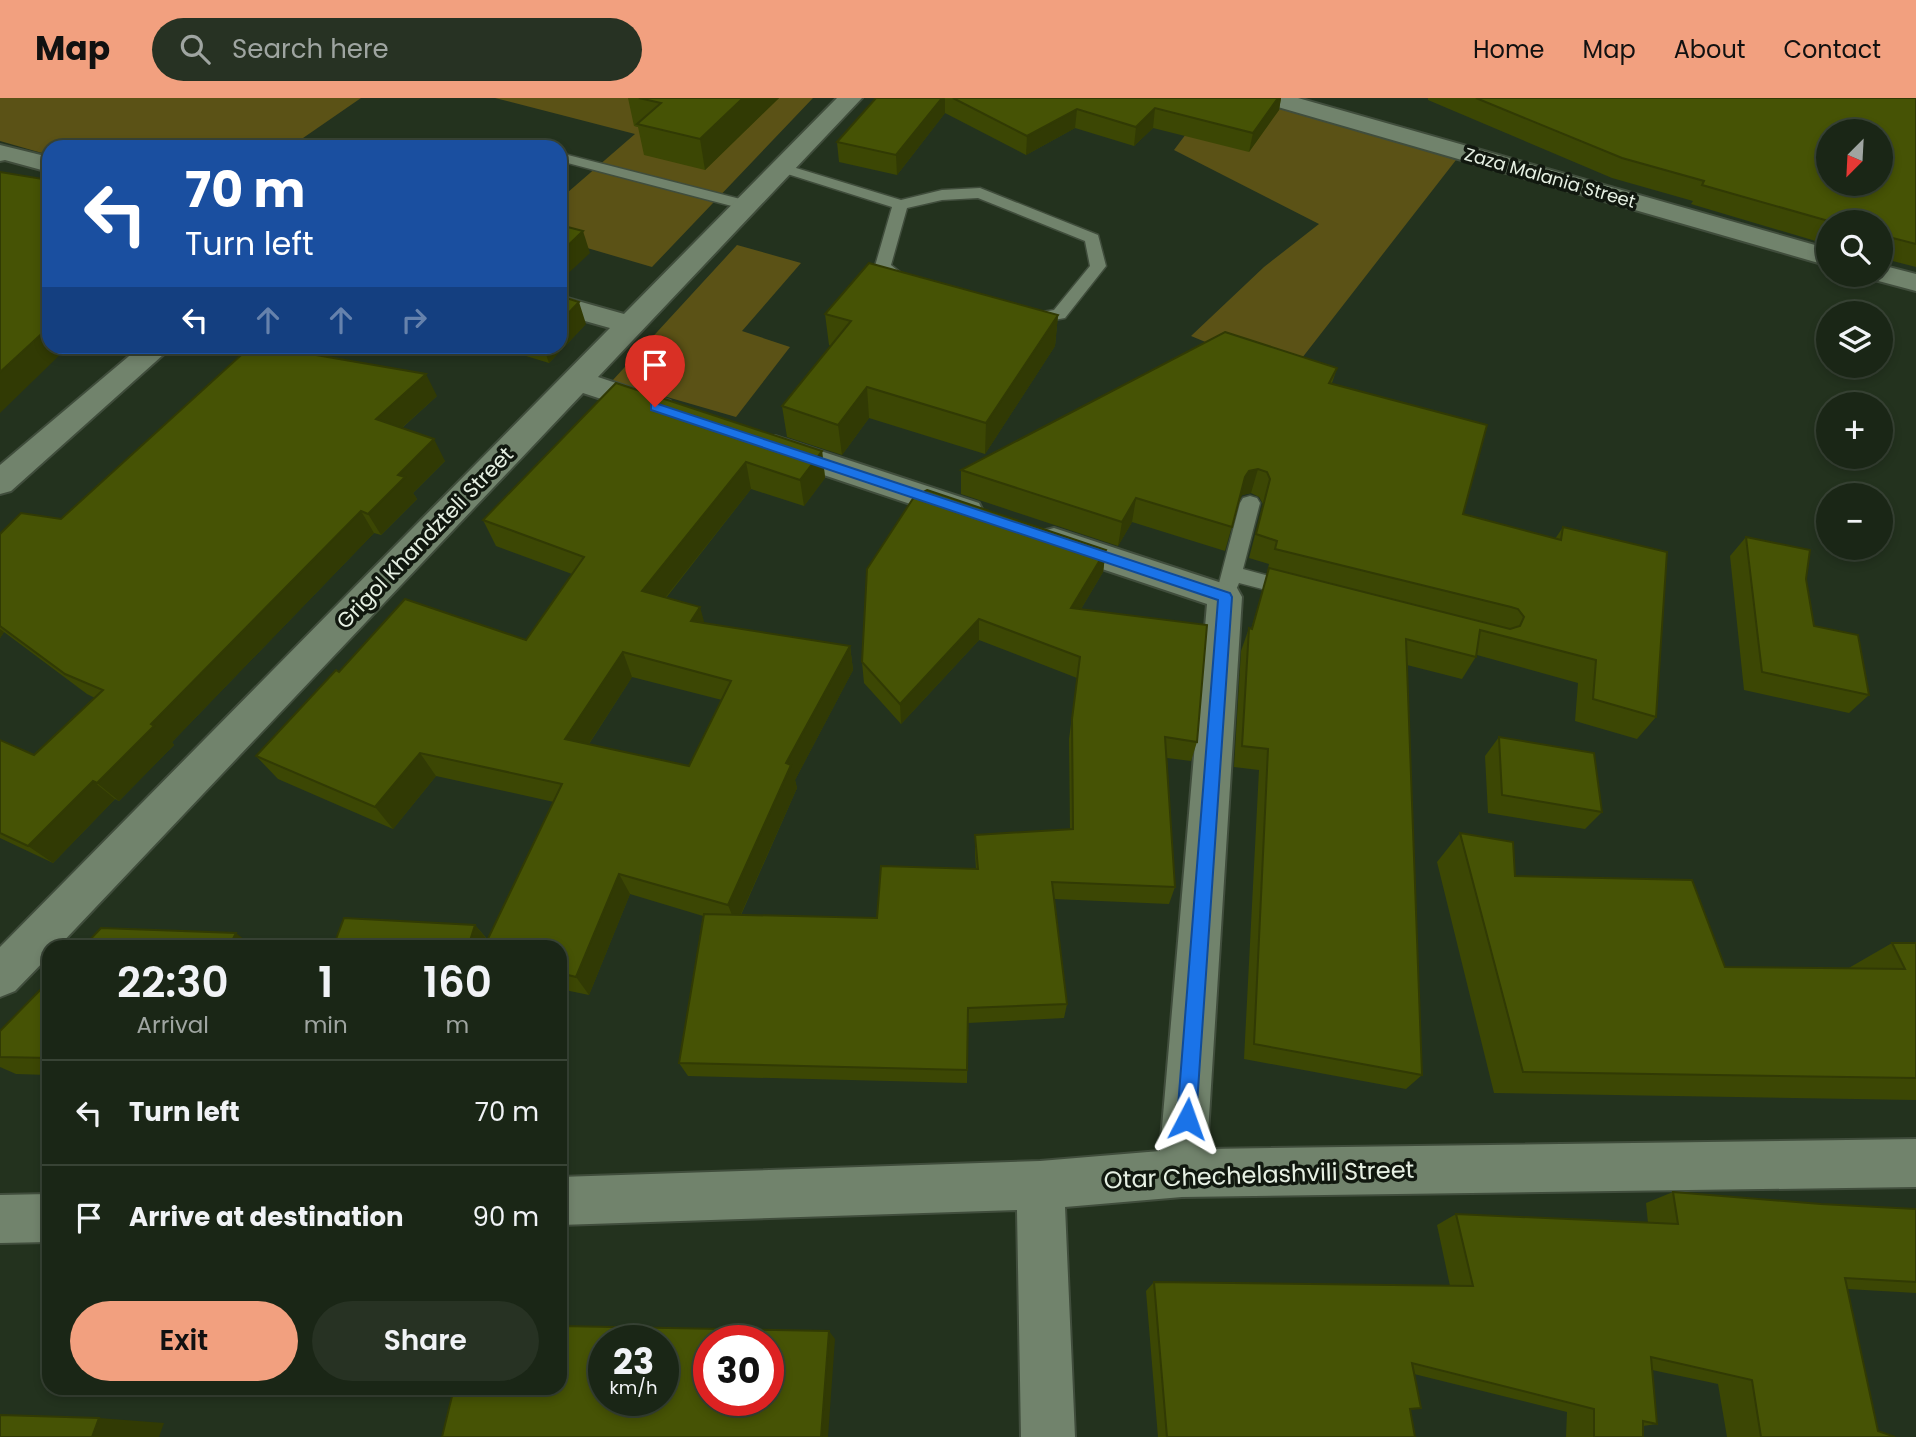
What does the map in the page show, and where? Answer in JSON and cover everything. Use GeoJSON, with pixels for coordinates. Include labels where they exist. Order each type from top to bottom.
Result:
{"type":"FeatureCollection","features":[{"type":"Feature","properties":{"kind":"street","name":"Grigol Khandzteli Street"},"geometry":{"type":"LineString","coordinates":[[0,977],[850,98]]}},
{"type":"Feature","properties":{"kind":"street","name":"Zaza Malania Street"},"geometry":{"type":"LineString","coordinates":[[1272,98],[1816,254]]}},
{"type":"Feature","properties":{"kind":"street"},"geometry":{"type":"LineString","coordinates":[[0,154],[3,152],[42,163]]}},
{"type":"Feature","properties":{"kind":"street"},"geometry":{"type":"LineString","coordinates":[[1893,276],[1916,283]]}},
{"type":"Feature","properties":{"kind":"street"},"geometry":{"type":"LineString","coordinates":[[567,307],[631,325]]}},
{"type":"Feature","properties":{"kind":"street"},"geometry":{"type":"LineString","coordinates":[[0,483],[150,354]]}},
{"type":"Feature","properties":{"kind":"street"},"geometry":{"type":"LineString","coordinates":[[577,381],[696,421]]}},
{"type":"Feature","properties":{"kind":"street"},"geometry":{"type":"LineString","coordinates":[[749,438],[1014,526],[1228,585],[1182,1173]]}},
{"type":"Feature","properties":{"kind":"street","name":"Otar Chechelashvili Street"},"geometry":{"type":"LineString","coordinates":[[567,1201],[1040,1185],[1182,1173],[1916,1163]]}},
{"type":"Feature","properties":{"kind":"street"},"geometry":{"type":"LineString","coordinates":[[1040,1185],[1048,1437]]}},
{"type":"Feature","properties":{"kind":"street"},"geometry":{"type":"LineString","coordinates":[[0,1219],[42,1218]]}},
{"type":"Feature","properties":{"kind":"lane"},"geometry":{"type":"LineString","coordinates":[[567,160],[747,205]]}},
{"type":"Feature","properties":{"kind":"lane"},"geometry":{"type":"LineString","coordinates":[[783,168],[900,205],[942,195],[980,193],[1092,238],[1098,266],[1059,314],[1022,320],[1009,316]]}},
{"type":"Feature","properties":{"kind":"lane"},"geometry":{"type":"LineString","coordinates":[[900,205],[883,265],[905,284],[931,292]]}},
{"type":"Feature","properties":{"kind":"lane"},"geometry":{"type":"LineString","coordinates":[[1250,503],[1228,585],[1311,594]]}},
{"type":"Feature","properties":{"kind":"shaded area"},"geometry":{"type":"Polygon","coordinates":[[[0,98],[361,98],[300,140],[42,140],[42,153],[0,141],[0,98]]]}},
{"type":"Feature","properties":{"kind":"shaded area"},"geometry":{"type":"Polygon","coordinates":[[[495,98],[666,98],[635,126],[667,134],[779,98],[813,98],[652,267],[567,242],[567,193],[635,134],[495,98]]]}},
{"type":"Feature","properties":{"kind":"shaded area"},"geometry":{"type":"Polygon","coordinates":[[[1213,98],[1251,98],[1456,160],[1288,376],[1191,336],[1264,267],[1319,224],[1174,150],[1213,98]]]}},
{"type":"Feature","properties":{"kind":"shaded area"},"geometry":{"type":"Polygon","coordinates":[[[737,245],[801,263],[742,331],[790,347],[736,417],[612,381],[737,245]]]}},
{"type":"Feature","properties":{"kind":"building"},"geometry":{"type":"Polygon","coordinates":[[[639,98],[743,98],[700,139],[637,124],[661,103],[639,98]]]}},
{"type":"Feature","properties":{"kind":"building"},"geometry":{"type":"Polygon","coordinates":[[[876,98],[942,98],[896,155],[837,142],[876,98]]]}},
{"type":"Feature","properties":{"kind":"building"},"geometry":{"type":"Polygon","coordinates":[[[953,98],[1278,98],[1253,133],[1155,108],[1136,127],[1077,109],[1027,136],[953,98]]]}},
{"type":"Feature","properties":{"kind":"building"},"geometry":{"type":"Polygon","coordinates":[[[1476,98],[1916,98],[1916,244],[1893,238],[1893,210],[1816,210],[1816,217],[1702,185],[1704,181],[1622,158],[1476,98]]]}},
{"type":"Feature","properties":{"kind":"building"},"geometry":{"type":"Polygon","coordinates":[[[0,172],[42,179],[42,333],[0,372],[0,172]]]}},
{"type":"Feature","properties":{"kind":"building"},"geometry":{"type":"Polygon","coordinates":[[[567,227],[583,231],[567,246],[567,227]]]}},
{"type":"Feature","properties":{"kind":"building"},"geometry":{"type":"Polygon","coordinates":[[[869,263],[1058,315],[986,423],[867,387],[838,425],[782,406],[851,321],[825,314],[869,263]]]}},
{"type":"Feature","properties":{"kind":"building"},"geometry":{"type":"Polygon","coordinates":[[[567,298],[579,302],[567,315],[567,298]]]}},
{"type":"Feature","properties":{"kind":"building"},"geometry":{"type":"Polygon","coordinates":[[[1225,332],[1337,368],[1329,383],[1487,425],[1463,514],[1561,540],[1563,527],[1667,552],[1656,717],[1593,699],[1596,660],[1480,630],[1476,657],[1406,639],[1422,1075],[1254,1044],[1268,749],[1242,746],[1249,628],[1252,629],[1269,568],[1510,629],[1520,626],[1524,617],[1518,609],[1275,549],[1277,541],[1256,534],[1270,479],[1267,472],[1258,469],[1249,471],[1245,477],[1232,527],[1136,498],[1122,522],[961,470],[1225,332]]]}},
{"type":"Feature","properties":{"kind":"building"},"geometry":{"type":"Polygon","coordinates":[[[242,354],[310,354],[426,374],[376,419],[434,439],[398,475],[405,477],[368,514],[361,511],[151,724],[154,726],[97,783],[93,781],[28,846],[0,833],[0,740],[34,755],[103,690],[65,674],[0,626],[0,534],[21,513],[61,519],[242,354]]]}},
{"type":"Feature","properties":{"kind":"building"},"geometry":{"type":"Polygon","coordinates":[[[616,383],[822,451],[800,480],[746,462],[642,591],[700,607],[691,621],[850,646],[786,763],[791,765],[728,905],[619,874],[576,977],[567,975],[567,940],[487,940],[562,784],[420,753],[375,807],[256,756],[336,670],[339,672],[405,599],[526,640],[584,557],[483,520],[616,383]],[[623,652],[565,739],[689,766],[731,681],[623,652]]]}},
{"type":"Feature","properties":{"kind":"building"},"geometry":{"type":"Polygon","coordinates":[[[927,490],[1106,550],[1071,608],[1207,625],[1197,742],[1165,737],[1175,887],[1052,882],[1067,1004],[968,1008],[967,1070],[679,1063],[704,914],[877,918],[881,866],[978,869],[975,835],[1073,829],[1072,719],[1080,657],[979,619],[900,704],[862,662],[867,569],[914,497],[927,490]]]}},
{"type":"Feature","properties":{"kind":"building"},"geometry":{"type":"Polygon","coordinates":[[[1746,537],[1810,550],[1806,579],[1814,626],[1858,635],[1869,695],[1762,672],[1746,537]]]}},
{"type":"Feature","properties":{"kind":"building"},"geometry":{"type":"Polygon","coordinates":[[[1499,737],[1594,753],[1602,812],[1502,795],[1499,737]]]}},
{"type":"Feature","properties":{"kind":"building"},"geometry":{"type":"Polygon","coordinates":[[[1460,833],[1513,842],[1515,876],[1692,880],[1725,967],[1905,969],[1892,943],[1916,943],[1916,1078],[1523,1072],[1460,833]]]}},
{"type":"Feature","properties":{"kind":"building"},"geometry":{"type":"Polygon","coordinates":[[[344,918],[475,925],[470,940],[336,940],[344,918]]]}},
{"type":"Feature","properties":{"kind":"building"},"geometry":{"type":"Polygon","coordinates":[[[101,928],[236,933],[232,940],[90,940],[101,928]]]}},
{"type":"Feature","properties":{"kind":"building"},"geometry":{"type":"Polygon","coordinates":[[[42,988],[42,1058],[0,1057],[0,1031],[42,988]]]}},
{"type":"Feature","properties":{"kind":"building"},"geometry":{"type":"Polygon","coordinates":[[[1673,1192],[1916,1209],[1916,1282],[1845,1278],[1878,1431],[1895,1437],[1761,1437],[1752,1380],[1651,1357],[1657,1424],[1643,1421],[1643,1437],[1594,1437],[1594,1409],[1412,1363],[1421,1408],[1410,1409],[1415,1437],[1167,1437],[1154,1282],[1473,1286],[1456,1214],[1678,1224],[1673,1192]]]}},
{"type":"Feature","properties":{"kind":"building"},"geometry":{"type":"Polygon","coordinates":[[[567,1326],[588,1327],[588,1416],[679,1416],[679,1328],[693,1328],[693,1416],[784,1416],[784,1330],[829,1331],[821,1437],[442,1437],[452,1395],[567,1395],[567,1326]]]}},
{"type":"Feature","properties":{"kind":"building"},"geometry":{"type":"Polygon","coordinates":[[[0,1415],[99,1418],[92,1437],[0,1437],[0,1415]]]}},
{"type":"Feature","properties":{"kind":"route"},"geometry":{"type":"LineString","coordinates":[[655,407],[1225,597],[1187,1119]]}}]}
